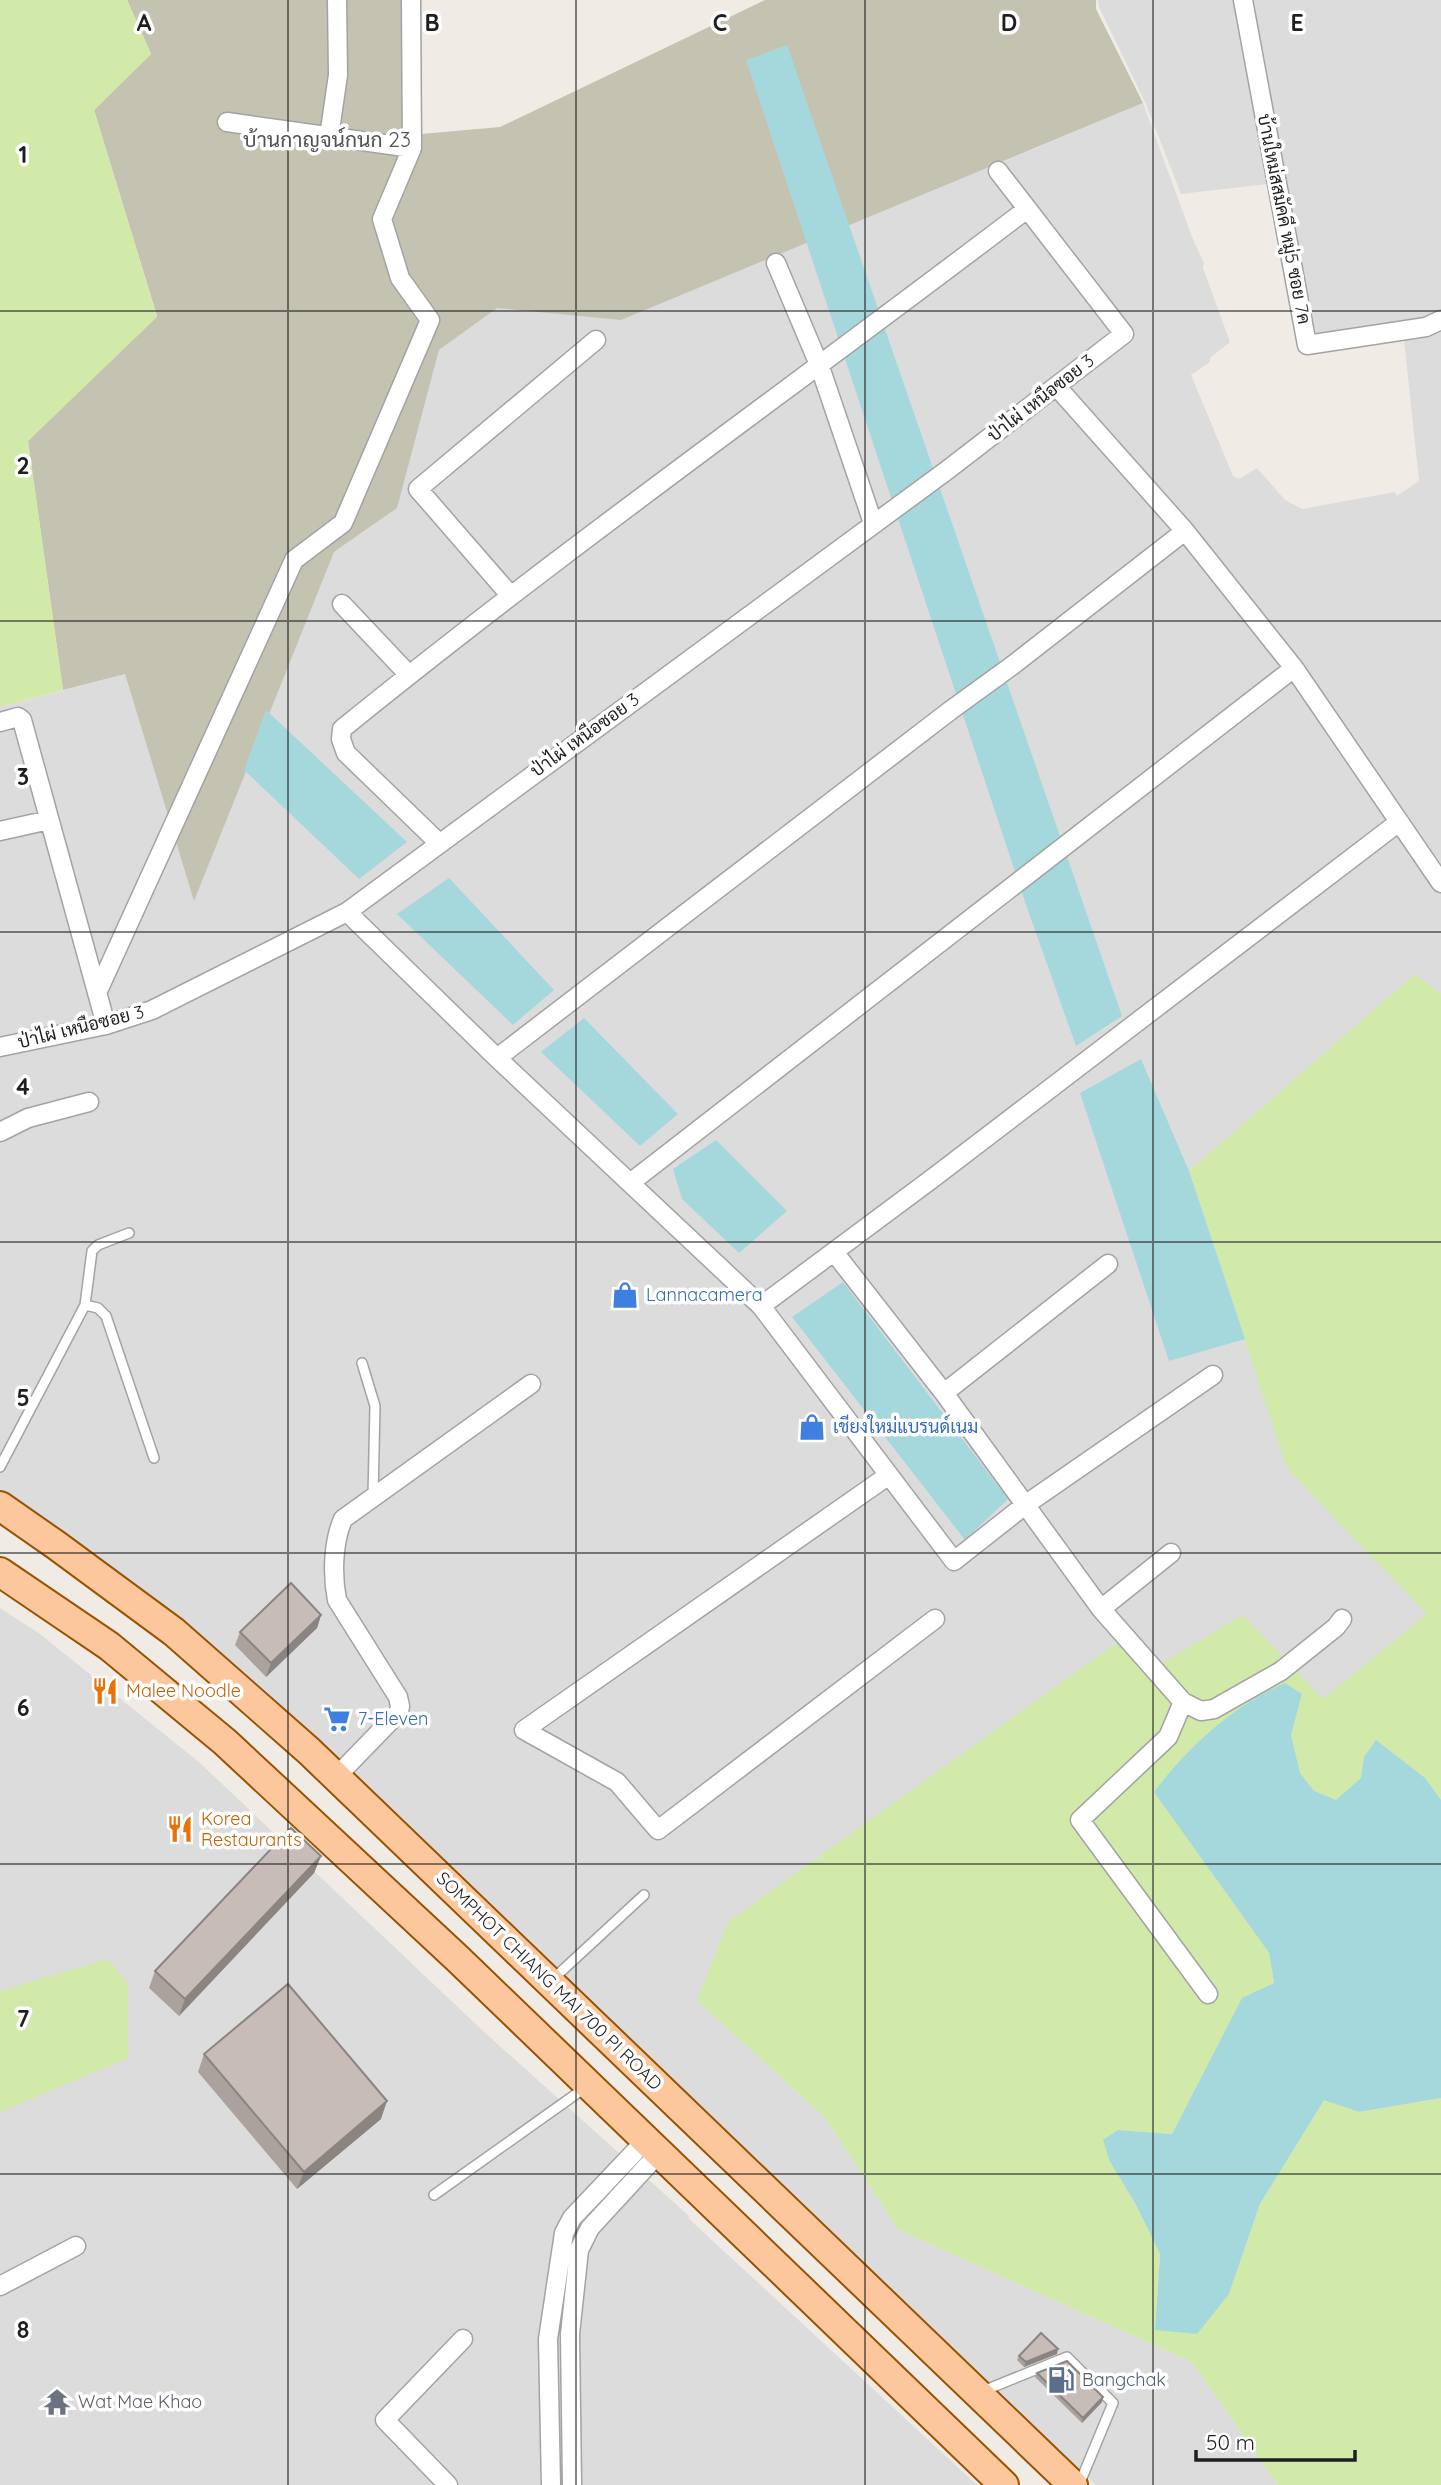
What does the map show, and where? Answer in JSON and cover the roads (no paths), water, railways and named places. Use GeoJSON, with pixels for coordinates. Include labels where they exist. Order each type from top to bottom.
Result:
{"type":"FeatureCollection","features":[{"type":"Feature","properties":{"kind":"main road","name":"SOMPHOT CHIANG MAI 700 PI ROAD"},"geometry":{"type":"LineString","coordinates":[[0,1506],[174,1632],[336,1777],[1073,2485]]}},
{"type":"Feature","properties":{"kind":"main road"},"geometry":{"type":"LineString","coordinates":[[0,1572],[109,1646],[225,1742],[589,2085],[1004,2485]]}},
{"type":"Feature","properties":{"kind":"street"},"geometry":{"type":"LineString","coordinates":[[329,137],[338,75],[337,0]]}},
{"type":"Feature","properties":{"kind":"street"},"geometry":{"type":"LineString","coordinates":[[97,993],[294,560],[343,523],[430,320],[400,278],[382,219],[412,148],[411,0]]}},
{"type":"Feature","properties":{"kind":"street","name":"บ้านใหม่สสมัคคี หมู่5 ซอย 7ค"},"geometry":{"type":"LineString","coordinates":[[1243,0],[1307,345],[1426,327],[1441,320]]}},
{"type":"Feature","properties":{"kind":"street"},"geometry":{"type":"LineString","coordinates":[[227,122],[412,148]]}},
{"type":"Feature","properties":{"kind":"street"},"geometry":{"type":"LineString","coordinates":[[439,843],[346,753],[341,739],[342,729],[511,596],[820,367],[1027,209],[998,171]]}},
{"type":"Feature","properties":{"kind":"street","name":"ป่าไผ่ เหนือซอย 3"},"geometry":{"type":"LineString","coordinates":[[0,1047],[106,1025],[152,1010],[346,912],[946,471],[1124,334],[1027,209]]}},
{"type":"Feature","properties":{"kind":"street"},"geometry":{"type":"LineString","coordinates":[[776,263],[820,367],[873,523]]}},
{"type":"Feature","properties":{"kind":"street"},"geometry":{"type":"LineString","coordinates":[[511,596],[418,489],[596,340]]}},
{"type":"Feature","properties":{"kind":"street"},"geometry":{"type":"LineString","coordinates":[[1057,387],[1185,531],[1294,668],[1441,883]]}},
{"type":"Feature","properties":{"kind":"street"},"geometry":{"type":"LineString","coordinates":[[497,1059],[1185,531]]}},
{"type":"Feature","properties":{"kind":"street"},"geometry":{"type":"LineString","coordinates":[[342,604],[409,675]]}},
{"type":"Feature","properties":{"kind":"street"},"geometry":{"type":"LineString","coordinates":[[630,1184],[1294,668]]}},
{"type":"Feature","properties":{"kind":"street"},"geometry":{"type":"LineString","coordinates":[[0,722],[18,717],[22,720],[106,1025]]}},
{"type":"Feature","properties":{"kind":"street"},"geometry":{"type":"LineString","coordinates":[[0,831],[49,820]]}},
{"type":"Feature","properties":{"kind":"street"},"geometry":{"type":"LineString","coordinates":[[761,1306],[1399,822]]}},
{"type":"Feature","properties":{"kind":"street"},"geometry":{"type":"LineString","coordinates":[[346,912],[497,1059],[761,1306],[954,1561],[1025,1505],[1213,1375]]}},
{"type":"Feature","properties":{"kind":"street"},"geometry":{"type":"LineString","coordinates":[[0,1132],[28,1118],[89,1102]]}},
{"type":"Feature","properties":{"kind":"street"},"geometry":{"type":"LineString","coordinates":[[834,1252],[944,1393],[1101,1609],[1183,1702],[1201,1711],[1214,1709],[1281,1671],[1336,1627],[1342,1619]]}},
{"type":"Feature","properties":{"kind":"street"},"geometry":{"type":"LineString","coordinates":[[944,1393],[1108,1265]]}},
{"type":"Feature","properties":{"kind":"street"},"geometry":{"type":"LineString","coordinates":[[336,1777],[399,1712],[400,1706],[398,1697],[337,1600],[337,1533],[342,1519],[531,1384]]}},
{"type":"Feature","properties":{"kind":"street"},"geometry":{"type":"LineString","coordinates":[[889,1475],[524,1730],[617,1782],[658,1830],[935,1619]]}},
{"type":"Feature","properties":{"kind":"street"},"geometry":{"type":"LineString","coordinates":[[1101,1609],[1171,1553]]}},
{"type":"Feature","properties":{"kind":"street"},"geometry":{"type":"LineString","coordinates":[[1183,1702],[1168,1737],[1080,1820],[1208,1994]]}},
{"type":"Feature","properties":{"kind":"street"},"geometry":{"type":"LineString","coordinates":[[551,2485],[548,2339],[564,2234],[572,2218],[653,2147]]}},
{"type":"Feature","properties":{"kind":"street"},"geometry":{"type":"LineString","coordinates":[[572,2485],[570,2334],[579,2250],[590,2228],[653,2147]]}},
{"type":"Feature","properties":{"kind":"street"},"geometry":{"type":"LineString","coordinates":[[0,2287],[76,2246]]}},
{"type":"Feature","properties":{"kind":"street"},"geometry":{"type":"LineString","coordinates":[[448,2485],[385,2420],[463,2339]]}},
{"type":"Feature","properties":{"kind":"lane"},"geometry":{"type":"LineString","coordinates":[[0,1467],[85,1305],[92,1251],[98,1245],[129,1233]]}},
{"type":"Feature","properties":{"kind":"lane"},"geometry":{"type":"LineString","coordinates":[[85,1305],[97,1308],[106,1316],[154,1458]]}},
{"type":"Feature","properties":{"kind":"lane"},"geometry":{"type":"LineString","coordinates":[[362,1363],[374,1406],[373,1496]]}},
{"type":"Feature","properties":{"kind":"lane"},"geometry":{"type":"LineString","coordinates":[[551,1982],[644,1895]]}},
{"type":"Feature","properties":{"kind":"lane"},"geometry":{"type":"LineString","coordinates":[[433,2195],[589,2085]]}},
{"type":"Feature","properties":{"kind":"lane"},"geometry":{"type":"LineString","coordinates":[[978,2393],[1066,2357],[1113,2403],[1079,2485]]}},
{"type":"Feature","properties":{"kind":"water"},"geometry":{"type":"Polygon","coordinates":[[[787,45],[1122,1016],[1076,1046],[1025,902],[746,60],[787,45]]]}},
{"type":"Feature","properties":{"kind":"water"},"geometry":{"type":"Polygon","coordinates":[[[266,710],[407,842],[359,879],[244,770],[266,710]]]}},
{"type":"Feature","properties":{"kind":"water"},"geometry":{"type":"Polygon","coordinates":[[[449,878],[554,990],[513,1025],[397,914],[449,878]]]}},
{"type":"Feature","properties":{"kind":"water"},"geometry":{"type":"Polygon","coordinates":[[[584,1018],[678,1114],[640,1146],[541,1052],[584,1018]]]}},
{"type":"Feature","properties":{"kind":"water"},"geometry":{"type":"Polygon","coordinates":[[[1141,1059],[1189,1171],[1245,1339],[1169,1361],[1080,1093],[1141,1059]]]}},
{"type":"Feature","properties":{"kind":"water"},"geometry":{"type":"Polygon","coordinates":[[[716,1140],[787,1211],[739,1253],[682,1199],[673,1169],[716,1140]]]}},
{"type":"Feature","properties":{"kind":"water"},"geometry":{"type":"Polygon","coordinates":[[[843,1282],[1008,1499],[965,1540],[792,1317],[843,1282]]]}},
{"type":"Feature","properties":{"kind":"water"},"geometry":{"type":"Polygon","coordinates":[[[1285,1683],[1302,1694],[1291,1735],[1300,1773],[1314,1791],[1336,1800],[1361,1778],[1364,1757],[1376,1740],[1425,1778],[1441,1800],[1441,2098],[1359,2112],[1324,2100],[1260,2204],[1229,2294],[1197,2334],[1155,2330],[1160,2254],[1135,2203],[1110,2162],[1103,2140],[1118,2130],[1172,2134],[1242,1998],[1274,1983],[1269,1953],[1154,1792],[1181,1759],[1213,1729],[1248,1703],[1285,1683]]]}},
{"type":"Feature","properties":{"kind":"place","name":"Lannacamera"},"geometry":{"type":"Point","coordinates":[625,1295]}},
{"type":"Feature","properties":{"kind":"place","name":"เชียงใหม่แบรนด์เนม"},"geometry":{"type":"Point","coordinates":[812,1427]}},
{"type":"Feature","properties":{"kind":"place","name":"Malee Noodle"},"geometry":{"type":"Point","coordinates":[105,1691]}},
{"type":"Feature","properties":{"kind":"place","name":"7-Eleven"},"geometry":{"type":"Point","coordinates":[337,1719]}},
{"type":"Feature","properties":{"kind":"place","name":"Korea Restaurants"},"geometry":{"type":"Point","coordinates":[180,1829]}},
{"type":"Feature","properties":{"kind":"place","name":"Bangchak"},"geometry":{"type":"Point","coordinates":[1061,2380]}},
{"type":"Feature","properties":{"kind":"place","name":"Wat Mae Khao"},"geometry":{"type":"Point","coordinates":[57,2402]}},
{"type":"Feature","properties":{"kind":"district","name":"บ้านกาญจน์กนก 23"},"geometry":{"type":"Point","coordinates":[327,140]}}]}
